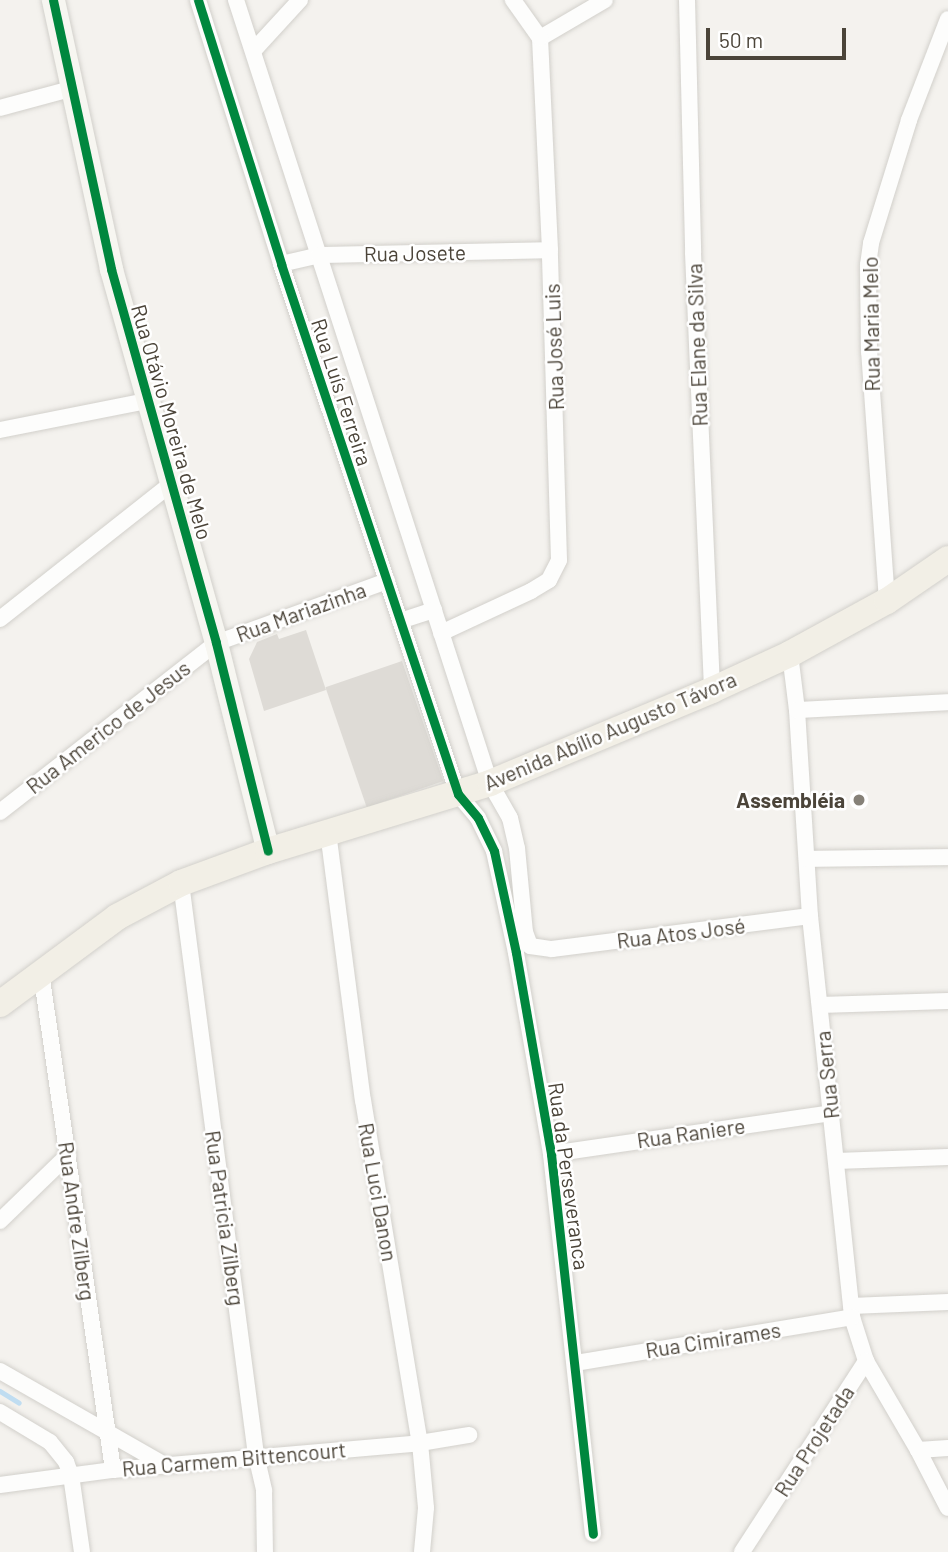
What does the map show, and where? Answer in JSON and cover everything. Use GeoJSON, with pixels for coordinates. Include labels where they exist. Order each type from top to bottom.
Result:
{"type":"FeatureCollection","features":[{"type":"Feature","properties":{"kind":"main road","name":"Avenida Abílio Augusto Távora"},"geometry":{"type":"LineString","coordinates":[[0,1004],[117,917],[181,883],[268,851],[490,783],[712,690],[790,654],[887,601],[948,559]]}},
{"type":"Feature","properties":{"kind":"street","name":"Rua Otávio Moreira de Melo"},"geometry":{"type":"LineString","coordinates":[[53,0],[111,269],[216,643],[268,851]]}},
{"type":"Feature","properties":{"kind":"street","name":"Rua Luís Ferreira"},"geometry":{"type":"LineString","coordinates":[[198,0],[281,264],[458,794]]}},
{"type":"Feature","properties":{"kind":"street","name":"Rua Luís Ferreira"},"geometry":{"type":"LineString","coordinates":[[236,0],[490,783],[506,808],[512,826],[527,940],[535,949],[552,949]]}},
{"type":"Feature","properties":{"kind":"street"},"geometry":{"type":"LineString","coordinates":[[254,50],[300,0]]}},
{"type":"Feature","properties":{"kind":"street"},"geometry":{"type":"LineString","coordinates":[[513,0],[540,38],[605,0]]}},
{"type":"Feature","properties":{"kind":"street","name":"Rua Elane da Silva"},"geometry":{"type":"LineString","coordinates":[[687,0],[693,253],[712,690]]}},
{"type":"Feature","properties":{"kind":"street","name":"Rua Maria Melo"},"geometry":{"type":"LineString","coordinates":[[887,601],[869,352],[867,265],[871,243],[909,120],[948,19]]}},
{"type":"Feature","properties":{"kind":"street","name":"Rua José Luis"},"geometry":{"type":"LineString","coordinates":[[441,633],[531,591],[549,579],[559,560],[550,250],[540,38]]}},
{"type":"Feature","properties":{"kind":"street"},"geometry":{"type":"LineString","coordinates":[[0,108],[74,88]]}},
{"type":"Feature","properties":{"kind":"street","name":"Rua Josete"},"geometry":{"type":"LineString","coordinates":[[281,264],[319,255],[550,250]]}},
{"type":"Feature","properties":{"kind":"street"},"geometry":{"type":"LineString","coordinates":[[0,430],[147,401]]}},
{"type":"Feature","properties":{"kind":"street"},"geometry":{"type":"LineString","coordinates":[[0,619],[171,484]]}},
{"type":"Feature","properties":{"kind":"street","name":"Rua Mariazinha"},"geometry":{"type":"LineString","coordinates":[[216,643],[387,581]]}},
{"type":"Feature","properties":{"kind":"street"},"geometry":{"type":"LineString","coordinates":[[400,621],[434,610]]}},
{"type":"Feature","properties":{"kind":"street","name":"Rua Americo de Jesus"},"geometry":{"type":"LineString","coordinates":[[0,812],[216,643]]}},
{"type":"Feature","properties":{"kind":"street","name":"Rua Serra"},"geometry":{"type":"LineString","coordinates":[[790,654],[797,710],[810,916],[851,1312],[866,1361],[948,1508]]}},
{"type":"Feature","properties":{"kind":"street"},"geometry":{"type":"LineString","coordinates":[[797,710],[948,702]]}},
{"type":"Feature","properties":{"kind":"street","name":"Rua da Perseveranca"},"geometry":{"type":"LineString","coordinates":[[458,794],[478,818],[494,851],[516,953],[551,1154],[593,1534]]}},
{"type":"Feature","properties":{"kind":"street","name":"Rua Luci Danon"},"geometry":{"type":"LineString","coordinates":[[328,832],[363,1100],[420,1443],[426,1508],[422,1552]]}},
{"type":"Feature","properties":{"kind":"street"},"geometry":{"type":"LineString","coordinates":[[807,859],[948,857]]}},
{"type":"Feature","properties":{"kind":"street","name":"Rua Patricia Zilberg"},"geometry":{"type":"LineString","coordinates":[[181,883],[256,1455],[264,1491],[265,1552]]}},
{"type":"Feature","properties":{"kind":"street","name":"Rua Atos José"},"geometry":{"type":"LineString","coordinates":[[552,949],[810,916]]}},
{"type":"Feature","properties":{"kind":"street","name":"Rua Andre Zilberg"},"geometry":{"type":"LineString","coordinates":[[41,972],[113,1470]]}},
{"type":"Feature","properties":{"kind":"street"},"geometry":{"type":"LineString","coordinates":[[820,1005],[948,1001]]}},
{"type":"Feature","properties":{"kind":"street","name":"Rua Raniere"},"geometry":{"type":"LineString","coordinates":[[551,1154],[831,1113]]}},
{"type":"Feature","properties":{"kind":"street"},"geometry":{"type":"LineString","coordinates":[[0,1221],[68,1155]]}},
{"type":"Feature","properties":{"kind":"street"},"geometry":{"type":"LineString","coordinates":[[836,1161],[948,1157]]}},
{"type":"Feature","properties":{"kind":"street","name":"Rua Cimirames"},"geometry":{"type":"LineString","coordinates":[[575,1363],[851,1312],[948,1303]]}},
{"type":"Feature","properties":{"kind":"street","name":"Rua Projetada"},"geometry":{"type":"LineString","coordinates":[[742,1552],[866,1361]]}},
{"type":"Feature","properties":{"kind":"street"},"geometry":{"type":"LineString","coordinates":[[0,1371],[165,1465]]}},
{"type":"Feature","properties":{"kind":"street"},"geometry":{"type":"LineString","coordinates":[[0,1412],[57,1448],[71,1475],[82,1552]]}},
{"type":"Feature","properties":{"kind":"street","name":"Rua Carmem Bittencourt"},"geometry":{"type":"LineString","coordinates":[[0,1485],[113,1470],[256,1455],[420,1443],[469,1435]]}},
{"type":"Feature","properties":{"kind":"street"},"geometry":{"type":"LineString","coordinates":[[918,1450],[948,1448]]}},
{"type":"Feature","properties":{"kind":"building"},"geometry":{"type":"Polygon","coordinates":[[[306,630],[326,690],[264,711],[249,659],[257,642],[277,634],[279,639],[306,630]]]}},
{"type":"Feature","properties":{"kind":"building"},"geometry":{"type":"Polygon","coordinates":[[[402,661],[443,781],[367,807],[325,687],[402,661]]]}},
{"type":"Feature","properties":{"kind":"waterway"},"geometry":{"type":"LineString","coordinates":[[0,1391],[19,1403]]}},
{"type":"Feature","properties":{"kind":"cycle path"},"geometry":{"type":"LineString","coordinates":[[53,0],[111,269],[216,643],[268,851]]}},
{"type":"Feature","properties":{"kind":"cycle path"},"geometry":{"type":"LineString","coordinates":[[198,0],[281,264],[458,794],[478,818],[494,851],[516,953],[551,1154],[593,1534]]}},
{"type":"Feature","properties":{"kind":"place","name":"Assembléia"},"geometry":{"type":"Point","coordinates":[859,800]}}]}
